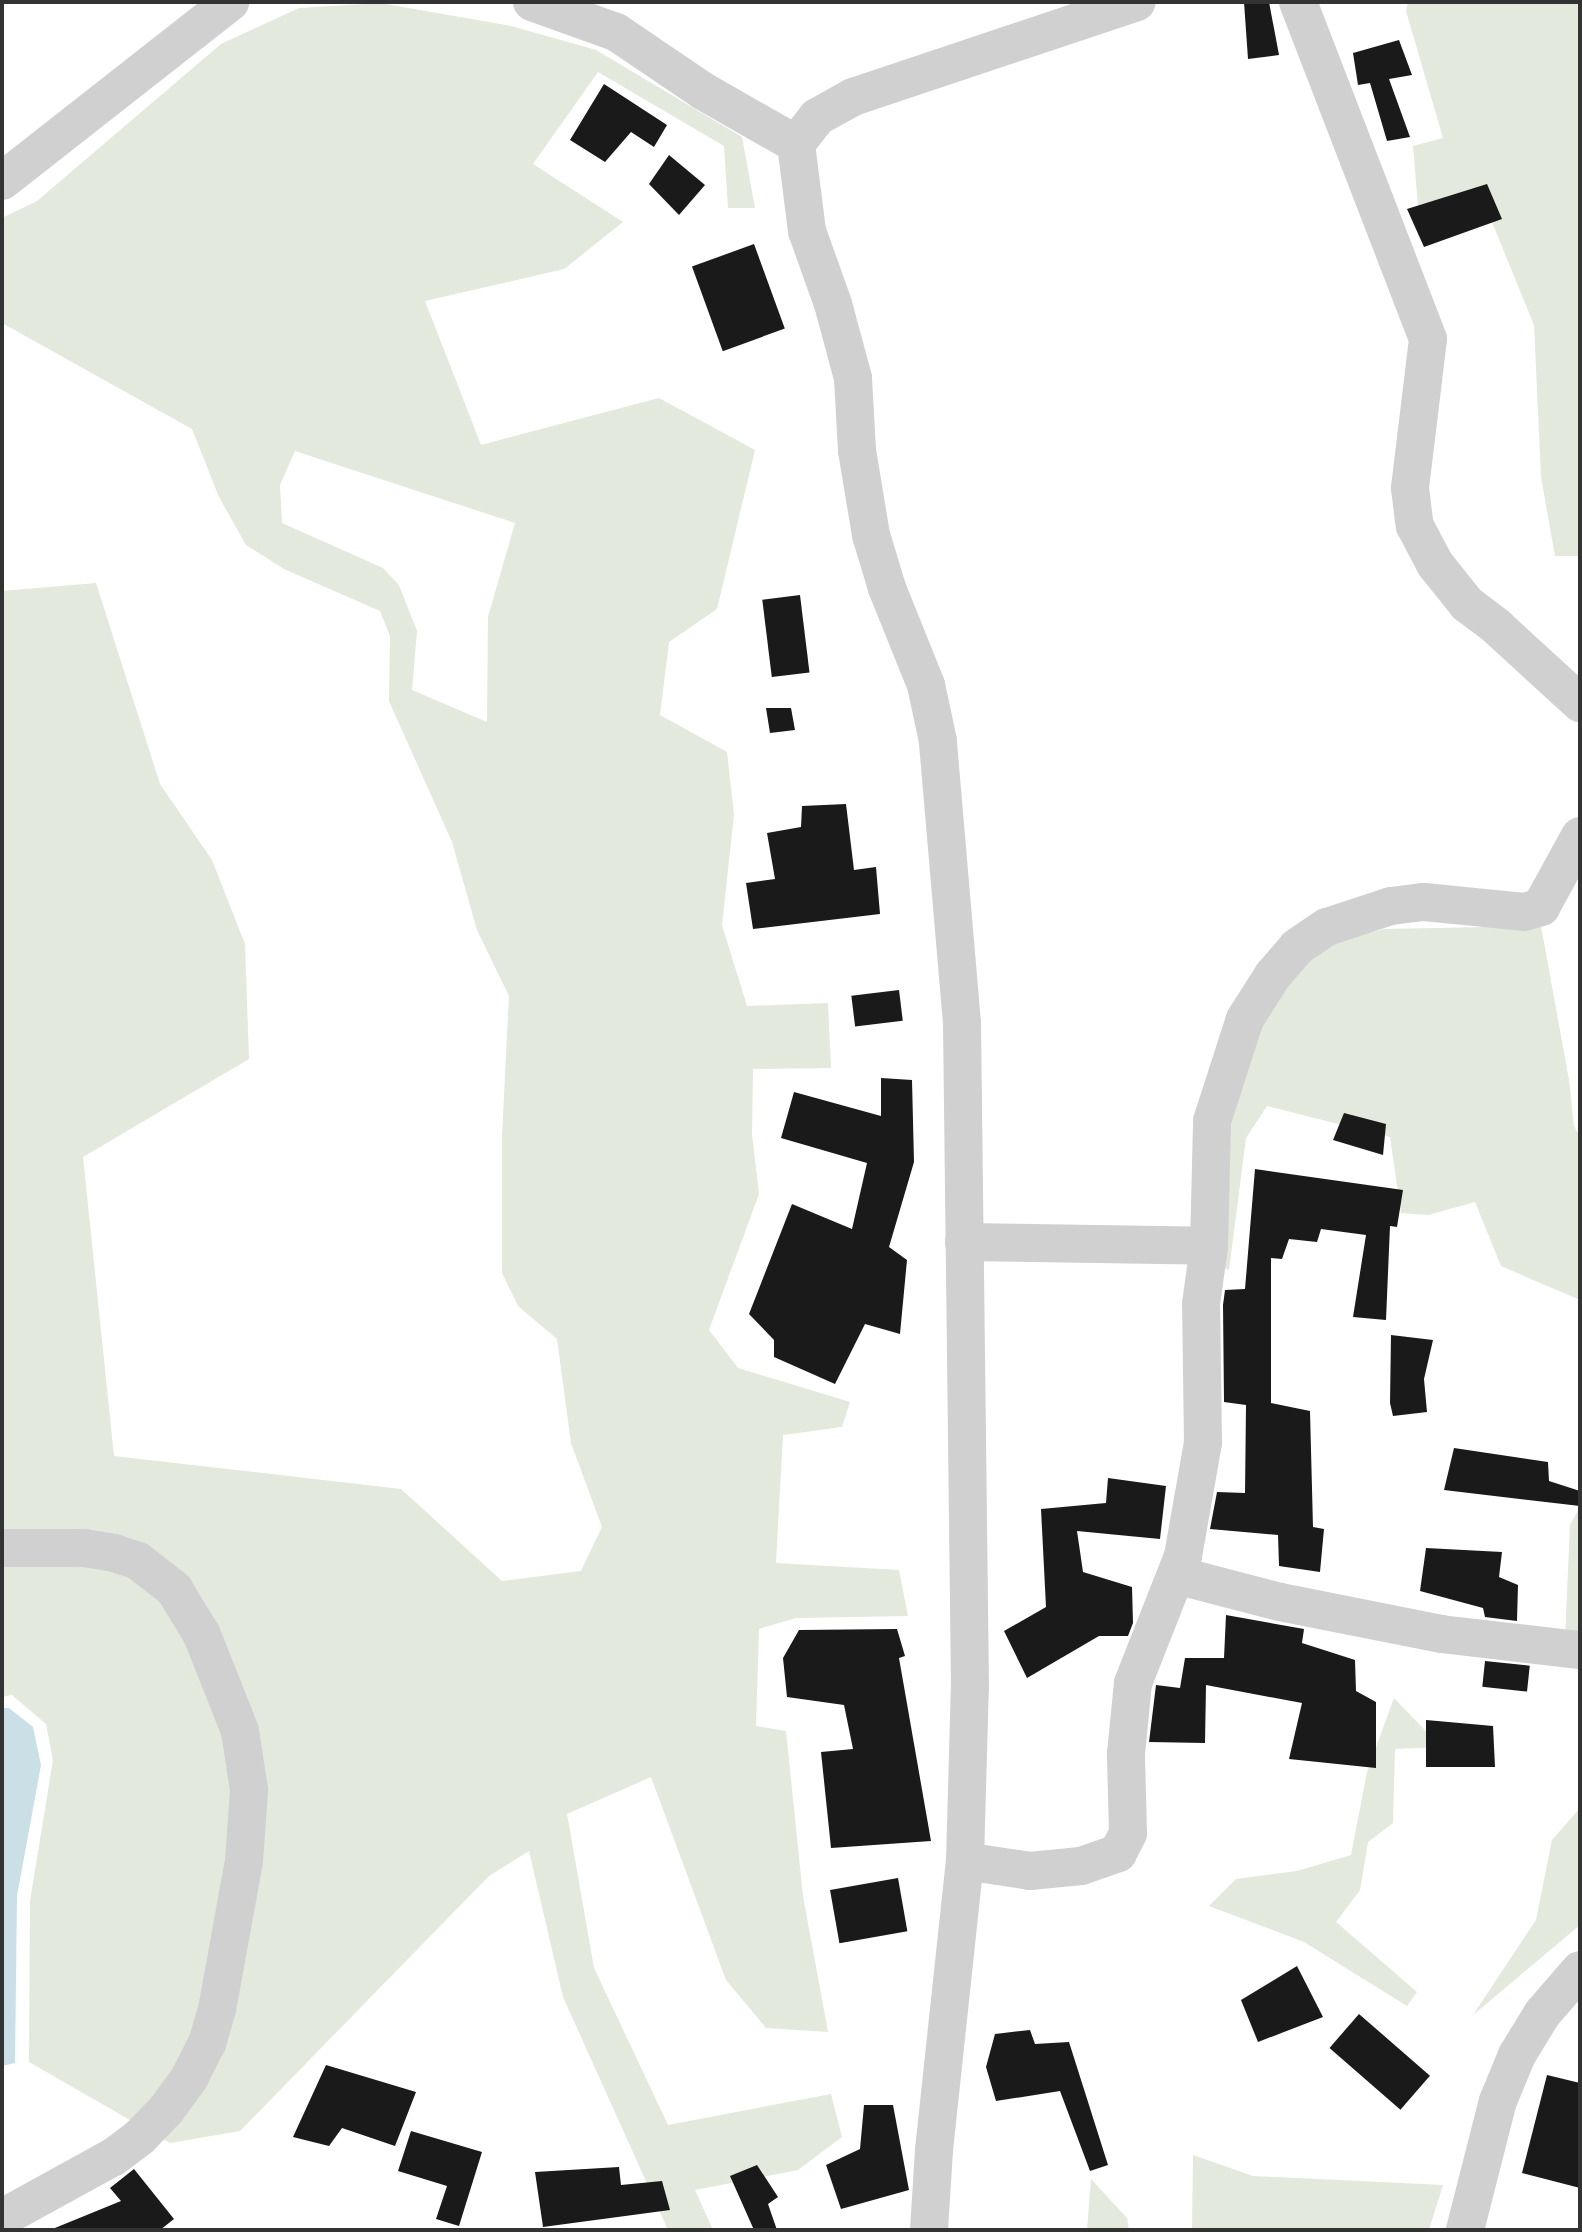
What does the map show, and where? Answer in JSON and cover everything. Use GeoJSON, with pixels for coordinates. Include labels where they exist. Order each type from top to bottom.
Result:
{"type":"FeatureCollection","features":[{"type":"Feature","properties":{"kind":"street"},"geometry":{"type":"LineString","coordinates":[[2,181],[230,2]]}},
{"type":"Feature","properties":{"kind":"street"},"geometry":{"type":"LineString","coordinates":[[532,2],[616,32],[704,91],[796,144]]}},
{"type":"Feature","properties":{"kind":"street"},"geometry":{"type":"LineString","coordinates":[[929,2230],[934,2150],[965,1861],[970,1687],[962,1023],[938,741],[926,685],[887,588],[871,535],[858,450],[852,378],[833,304],[807,231],[796,144],[817,117],[853,97],[1136,2]]}},
{"type":"Feature","properties":{"kind":"street"},"geometry":{"type":"LineString","coordinates":[[1298,2],[1428,339],[1410,488],[1416,526],[1435,564],[1467,604],[1497,627],[1580,703]]}},
{"type":"Feature","properties":{"kind":"street"},"geometry":{"type":"LineString","coordinates":[[965,1861],[1030,1871],[1081,1866],[1118,1853],[1128,1833],[1126,1754],[1133,1683],[1183,1556],[1203,1443],[1201,1304],[1209,1246],[1212,1121],[1245,1019],[1273,975],[1297,947],[1327,927],[1391,906],[1424,902],[1524,912],[1541,907],[1580,836]]}},
{"type":"Feature","properties":{"kind":"street"},"geometry":{"type":"LineString","coordinates":[[964,1242],[1209,1246]]}},
{"type":"Feature","properties":{"kind":"street"},"geometry":{"type":"LineString","coordinates":[[2,1548],[84,1548],[114,1553],[147,1567],[174,1589],[202,1635],[240,1731],[249,1790],[244,1861],[217,2009],[207,2043],[190,2077],[167,2109],[140,2137],[113,2157],[2,2218]]}},
{"type":"Feature","properties":{"kind":"street"},"geometry":{"type":"LineString","coordinates":[[1176,1575],[1280,1602],[1441,1634],[1580,1650]]}},
{"type":"Feature","properties":{"kind":"street"},"geometry":{"type":"LineString","coordinates":[[1465,2230],[1498,2101],[1517,2055],[1542,2014],[1580,1970]]}},
{"type":"Feature","properties":{"kind":"shaded area"},"geometry":{"type":"Polygon","coordinates":[[[1408,2],[1577,2],[1580,10],[1580,556],[1555,556],[1541,477],[1534,325],[1481,195],[1418,206],[1413,146],[1443,138],[1406,11],[1408,2]]]}},
{"type":"Feature","properties":{"kind":"shaded area"},"geometry":{"type":"Polygon","coordinates":[[[380,3],[511,26],[596,50],[742,137],[755,208],[728,208],[724,146],[598,72],[533,164],[623,222],[564,269],[425,301],[481,445],[659,398],[755,450],[717,609],[669,642],[660,715],[727,752],[734,814],[722,925],[747,1006],[828,1003],[831,1068],[753,1069],[752,1134],[759,1194],[709,1330],[738,1368],[850,1402],[842,1427],[783,1435],[776,1563],[899,1570],[908,1616],[796,1618],[759,1629],[756,1726],[786,1731],[803,1896],[828,2032],[766,2028],[726,1980],[651,1777],[567,1814],[594,1968],[668,2125],[831,2094],[842,2137],[798,2170],[695,2190],[713,2230],[668,2230],[563,1997],[529,1851],[489,1876],[240,2131],[170,2143],[29,2062],[30,1901],[53,1760],[46,1724],[12,1695],[2,1697],[2,591],[96,583],[160,784],[212,860],[245,944],[249,1059],[83,1157],[114,1456],[401,1489],[502,1581],[581,1571],[602,1527],[571,1443],[557,1339],[518,1306],[502,1273],[502,1136],[509,996],[477,930],[452,842],[389,701],[390,636],[380,611],[284,569],[246,545],[219,497],[192,429],[2,323],[2,218],[37,201],[221,44],[299,8],[380,3]],[[295,451],[280,485],[282,523],[383,568],[399,585],[417,631],[412,690],[487,722],[488,617],[515,523],[295,451]]]}},
{"type":"Feature","properties":{"kind":"shaded area"},"geometry":{"type":"Polygon","coordinates":[[[1541,926],[1569,1080],[1574,1126],[1580,1137],[1580,1300],[1501,1266],[1475,1202],[1428,1215],[1401,1213],[1390,1137],[1267,1106],[1246,1138],[1229,1270],[1195,1255],[1252,1042],[1284,986],[1325,944],[1384,929],[1541,926]]]}},
{"type":"Feature","properties":{"kind":"shaded area"},"geometry":{"type":"Polygon","coordinates":[[[1580,1507],[1580,1663],[1564,1661],[1570,1525],[1580,1507]]]}},
{"type":"Feature","properties":{"kind":"shaded area"},"geometry":{"type":"Polygon","coordinates":[[[1394,1698],[1441,1747],[1395,1749],[1393,1823],[1368,1842],[1360,1890],[1336,1922],[1417,1992],[1407,2006],[1304,1942],[1209,1906],[1236,1879],[1297,1871],[1351,1855],[1367,1772],[1394,1698]]]}},
{"type":"Feature","properties":{"kind":"shaded area"},"geometry":{"type":"Polygon","coordinates":[[[2,1708],[9,1708],[33,1727],[41,1765],[17,1896],[15,2063],[2,2066],[2,1708]]]}},
{"type":"Feature","properties":{"kind":"shaded area"},"geometry":{"type":"Polygon","coordinates":[[[1580,1808],[1580,1925],[1473,2015],[1536,1920],[1552,1840],[1580,1808]]]}},
{"type":"Feature","properties":{"kind":"shaded area"},"geometry":{"type":"Polygon","coordinates":[[[1193,2155],[1253,2176],[1443,2185],[1429,2230],[1192,2230],[1193,2155]]]}},
{"type":"Feature","properties":{"kind":"shaded area"},"geometry":{"type":"Polygon","coordinates":[[[1091,2179],[1127,2218],[1129,2230],[1087,2230],[1091,2179]]]}},
{"type":"Feature","properties":{"kind":"building"},"geometry":{"type":"Polygon","coordinates":[[[1244,2],[1269,2],[1279,55],[1248,59],[1244,2]]]}},
{"type":"Feature","properties":{"kind":"building"},"geometry":{"type":"Polygon","coordinates":[[[1399,40],[1412,75],[1389,79],[1410,137],[1387,141],[1370,83],[1358,85],[1353,53],[1399,40]]]}},
{"type":"Feature","properties":{"kind":"building"},"geometry":{"type":"Polygon","coordinates":[[[604,84],[667,125],[654,147],[631,132],[605,162],[570,140],[604,84]]]}},
{"type":"Feature","properties":{"kind":"building"},"geometry":{"type":"Polygon","coordinates":[[[669,155],[705,185],[679,215],[649,184],[669,155]]]}},
{"type":"Feature","properties":{"kind":"building"},"geometry":{"type":"Polygon","coordinates":[[[1487,184],[1502,219],[1424,247],[1407,209],[1487,184]]]}},
{"type":"Feature","properties":{"kind":"building"},"geometry":{"type":"Polygon","coordinates":[[[754,244],[785,329],[723,351],[692,267],[754,244]]]}},
{"type":"Feature","properties":{"kind":"building"},"geometry":{"type":"Polygon","coordinates":[[[800,595],[810,672],[772,677],[762,600],[800,595]]]}},
{"type":"Feature","properties":{"kind":"building"},"geometry":{"type":"Polygon","coordinates":[[[766,708],[791,708],[795,730],[770,733],[766,708]]]}},
{"type":"Feature","properties":{"kind":"building"},"geometry":{"type":"Polygon","coordinates":[[[846,804],[854,870],[876,867],[880,914],[753,929],[746,883],[775,879],[767,833],[801,827],[802,806],[846,804]]]}},
{"type":"Feature","properties":{"kind":"building"},"geometry":{"type":"Polygon","coordinates":[[[899,990],[903,1021],[855,1027],[851,996],[899,990]]]}},
{"type":"Feature","properties":{"kind":"building"},"geometry":{"type":"Polygon","coordinates":[[[881,1078],[912,1080],[914,1162],[889,1247],[907,1260],[900,1334],[865,1324],[835,1384],[774,1357],[774,1340],[749,1314],[792,1204],[852,1229],[867,1163],[781,1138],[794,1092],[881,1116],[881,1078]]]}},
{"type":"Feature","properties":{"kind":"building"},"geometry":{"type":"Polygon","coordinates":[[[1344,1113],[1386,1124],[1383,1155],[1333,1140],[1344,1113]]]}},
{"type":"Feature","properties":{"kind":"building"},"geometry":{"type":"Polygon","coordinates":[[[1255,1169],[1403,1190],[1397,1227],[1390,1226],[1386,1320],[1353,1317],[1366,1235],[1321,1229],[1317,1242],[1289,1239],[1282,1259],[1271,1258],[1271,1403],[1310,1411],[1313,1527],[1324,1529],[1320,1572],[1279,1566],[1278,1535],[1210,1529],[1217,1492],[1245,1493],[1246,1405],[1224,1402],[1223,1305],[1225,1290],[1245,1289],[1255,1169]]]}},
{"type":"Feature","properties":{"kind":"building"},"geometry":{"type":"Polygon","coordinates":[[[1391,1335],[1433,1340],[1424,1379],[1427,1412],[1393,1416],[1390,1403],[1391,1335]]]}},
{"type":"Feature","properties":{"kind":"building"},"geometry":{"type":"Polygon","coordinates":[[[1454,1448],[1548,1462],[1549,1481],[1580,1491],[1580,1506],[1444,1490],[1454,1448]]]}},
{"type":"Feature","properties":{"kind":"building"},"geometry":{"type":"Polygon","coordinates":[[[1108,1478],[1166,1486],[1160,1539],[1077,1531],[1083,1572],[1132,1587],[1133,1623],[1128,1636],[1099,1636],[1027,1678],[1004,1631],[1046,1607],[1041,1509],[1106,1503],[1108,1478]]]}},
{"type":"Feature","properties":{"kind":"building"},"geometry":{"type":"Polygon","coordinates":[[[1426,1548],[1502,1552],[1499,1577],[1518,1585],[1517,1621],[1485,1617],[1483,1608],[1420,1591],[1426,1548]]]}},
{"type":"Feature","properties":{"kind":"building"},"geometry":{"type":"Polygon","coordinates":[[[1226,1615],[1304,1629],[1302,1643],[1355,1660],[1356,1691],[1376,1702],[1376,1768],[1289,1759],[1302,1703],[1206,1685],[1205,1743],[1149,1742],[1156,1685],[1180,1688],[1185,1658],[1224,1658],[1226,1615]]]}},
{"type":"Feature","properties":{"kind":"building"},"geometry":{"type":"Polygon","coordinates":[[[897,1629],[905,1656],[899,1658],[931,1841],[831,1848],[821,1752],[853,1749],[844,1705],[787,1697],[783,1658],[799,1630],[897,1629]]]}},
{"type":"Feature","properties":{"kind":"building"},"geometry":{"type":"Polygon","coordinates":[[[1485,1661],[1530,1666],[1527,1692],[1482,1687],[1485,1661]]]}},
{"type":"Feature","properties":{"kind":"building"},"geometry":{"type":"Polygon","coordinates":[[[1426,1720],[1493,1726],[1495,1767],[1426,1767],[1426,1720]]]}},
{"type":"Feature","properties":{"kind":"building"},"geometry":{"type":"Polygon","coordinates":[[[898,1878],[907,1931],[839,1943],[830,1890],[898,1878]]]}},
{"type":"Feature","properties":{"kind":"building"},"geometry":{"type":"Polygon","coordinates":[[[1297,1966],[1323,2017],[1258,2042],[1241,2000],[1297,1966]]]}},
{"type":"Feature","properties":{"kind":"building"},"geometry":{"type":"Polygon","coordinates":[[[1359,2014],[1430,2076],[1400,2110],[1329,2048],[1359,2014]]]}},
{"type":"Feature","properties":{"kind":"building"},"geometry":{"type":"Polygon","coordinates":[[[1030,2030],[1035,2044],[1069,2042],[1108,2165],[1090,2171],[1060,2091],[996,2101],[986,2067],[995,2034],[1030,2030]]]}},
{"type":"Feature","properties":{"kind":"building"},"geometry":{"type":"Polygon","coordinates":[[[326,2065],[416,2092],[395,2146],[342,2128],[329,2146],[293,2137],[326,2065]]]}},
{"type":"Feature","properties":{"kind":"building"},"geometry":{"type":"Polygon","coordinates":[[[1547,2075],[1580,2083],[1580,2188],[1522,2173],[1547,2075]]]}},
{"type":"Feature","properties":{"kind":"building"},"geometry":{"type":"Polygon","coordinates":[[[864,2105],[893,2105],[909,2190],[841,2209],[826,2165],[860,2149],[864,2105]]]}},
{"type":"Feature","properties":{"kind":"building"},"geometry":{"type":"Polygon","coordinates":[[[411,2131],[482,2152],[459,2226],[436,2219],[447,2186],[398,2171],[411,2131]]]}},
{"type":"Feature","properties":{"kind":"building"},"geometry":{"type":"Polygon","coordinates":[[[757,2165],[778,2197],[768,2204],[777,2230],[754,2230],[730,2176],[757,2165]]]}},
{"type":"Feature","properties":{"kind":"building"},"geometry":{"type":"Polygon","coordinates":[[[619,2167],[621,2185],[662,2181],[670,2210],[543,2227],[535,2172],[619,2167]]]}},
{"type":"Feature","properties":{"kind":"building"},"geometry":{"type":"Polygon","coordinates":[[[134,2169],[174,2219],[160,2230],[50,2230],[121,2201],[110,2188],[134,2169]]]}}]}
